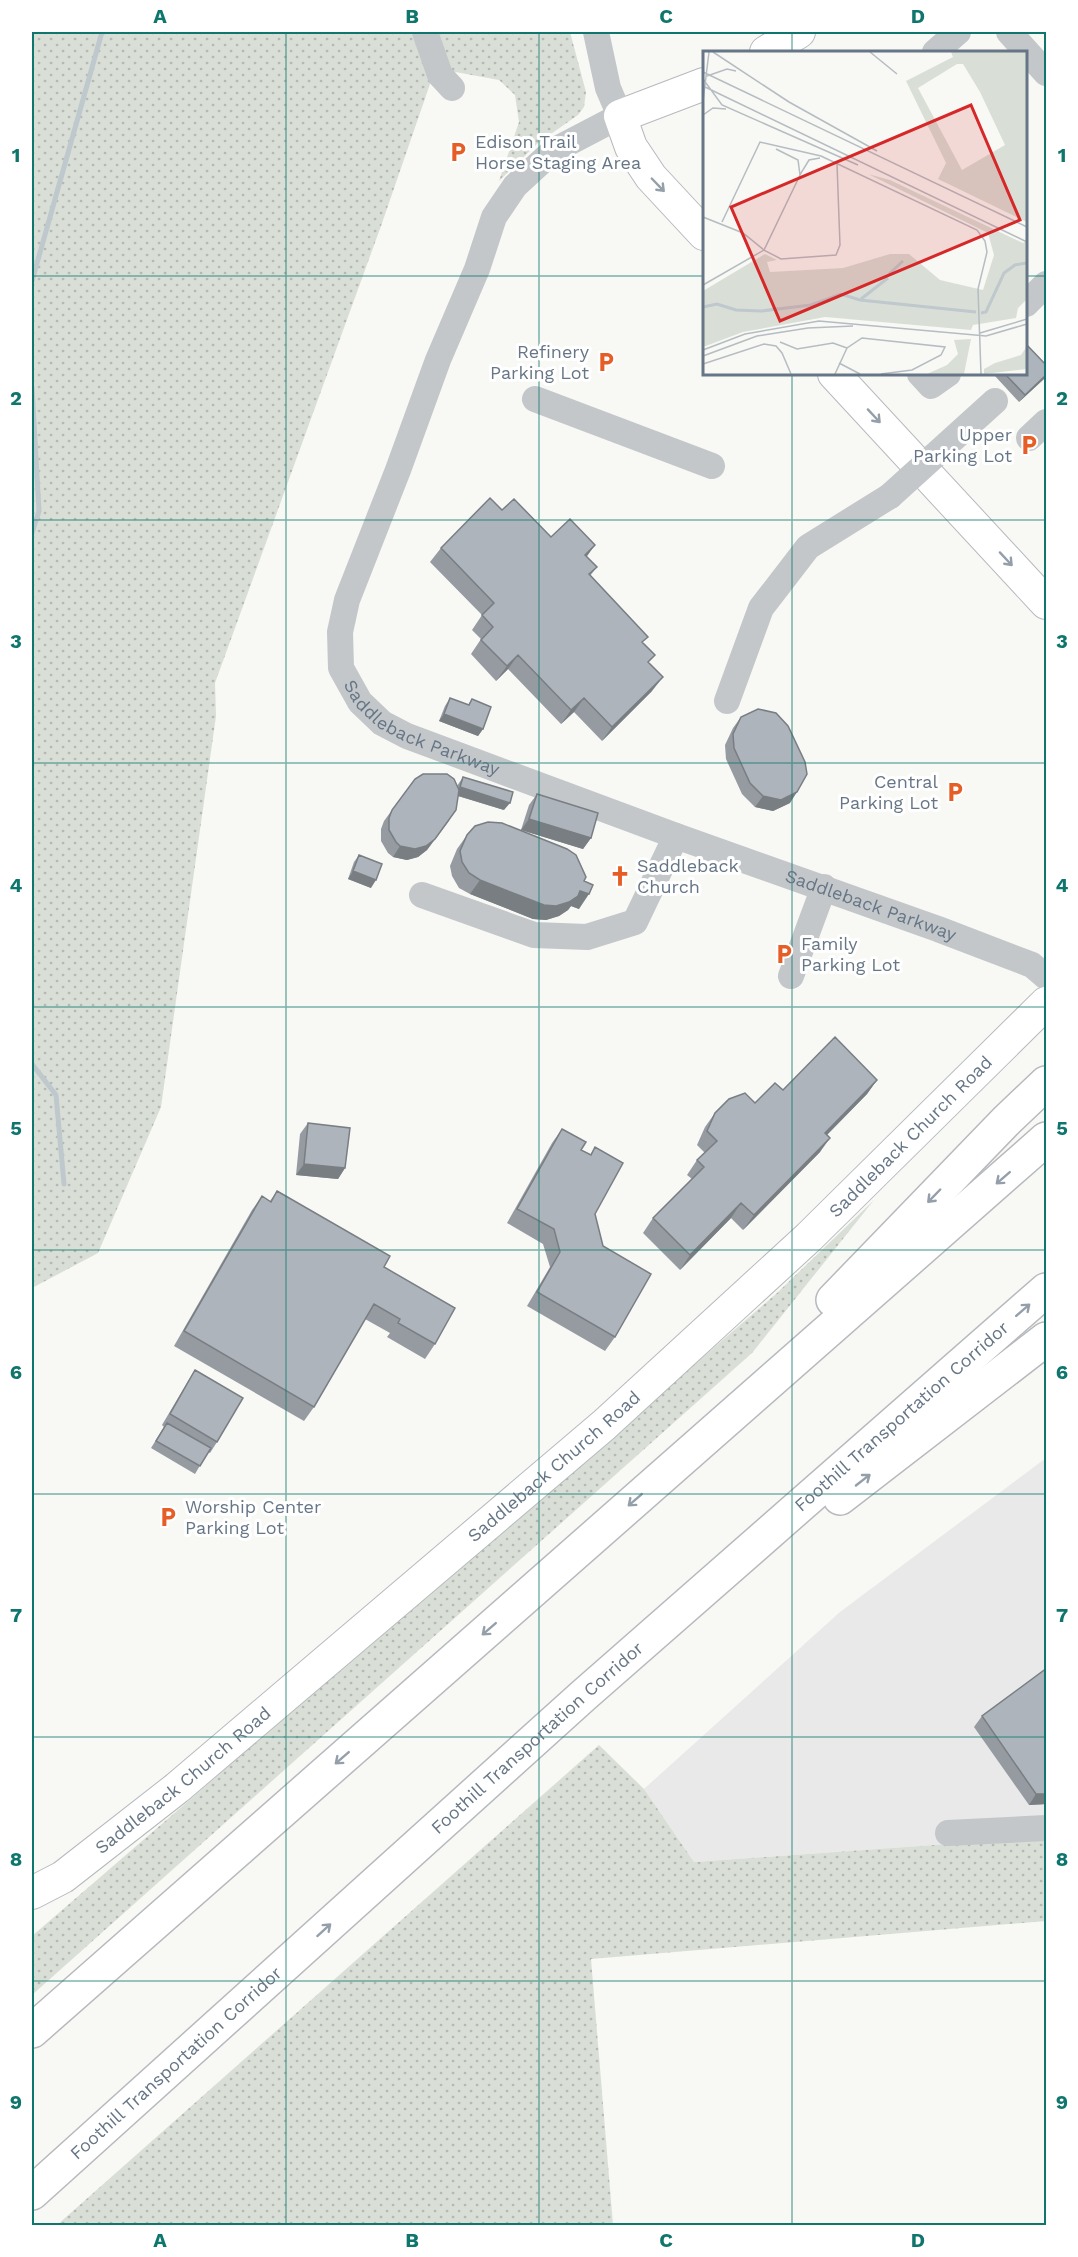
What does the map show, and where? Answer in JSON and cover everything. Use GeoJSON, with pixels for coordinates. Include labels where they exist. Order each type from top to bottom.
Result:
{"type":"FeatureCollection","features":[{"type":"Feature","properties":{"kind":"highway"},"geometry":{"type":"LineString","coordinates":[[674,1466],[1007,1120],[1047,1083]]}},
{"type":"Feature","properties":{"kind":"highway"},"geometry":{"type":"LineString","coordinates":[[32,2031],[1047,1139]]}},
{"type":"Feature","properties":{"kind":"highway","name":"Foothill Transportation Corridor"},"geometry":{"type":"LineString","coordinates":[[32,2193],[584,1695],[1047,1290]]}},
{"type":"Feature","properties":{"kind":"highway"},"geometry":{"type":"LineString","coordinates":[[584,1695],[1047,1339]]}},
{"type":"Feature","properties":{"kind":"main road"},"geometry":{"type":"LineString","coordinates":[[768,51],[799,32]]}},
{"type":"Feature","properties":{"kind":"main road"},"geometry":{"type":"LineString","coordinates":[[703,85],[620,116],[631,147],[651,177],[703,232]]}},
{"type":"Feature","properties":{"kind":"main road"},"geometry":{"type":"LineString","coordinates":[[835,375],[1047,603]]}},
{"type":"Feature","properties":{"kind":"main road","name":"Saddleback Church Road"},"geometry":{"type":"LineString","coordinates":[[32,1893],[63,1877],[177,1788],[604,1425],[809,1237],[1047,1003]]}},
{"type":"Feature","properties":{"kind":"street"},"geometry":{"type":"LineString","coordinates":[[425,32],[440,75],[452,88]]}},
{"type":"Feature","properties":{"kind":"street"},"geometry":{"type":"LineString","coordinates":[[596,32],[608,88],[620,116]]}},
{"type":"Feature","properties":{"kind":"street"},"geometry":{"type":"LineString","coordinates":[[936,51],[958,32]]}},
{"type":"Feature","properties":{"kind":"street"},"geometry":{"type":"LineString","coordinates":[[1009,32],[1027,51]]}},
{"type":"Feature","properties":{"kind":"street"},"geometry":{"type":"LineString","coordinates":[[1027,51],[1047,73]]}},
{"type":"Feature","properties":{"kind":"street","name":"Saddleback Parkway"},"geometry":{"type":"LineString","coordinates":[[620,116],[553,151],[515,186],[494,217],[477,269],[438,360],[347,600],[340,632],[341,668],[360,702],[382,723],[406,736],[1032,965],[1047,977]]}},
{"type":"Feature","properties":{"kind":"street"},"geometry":{"type":"LineString","coordinates":[[1027,303],[1047,284]]}},
{"type":"Feature","properties":{"kind":"street"},"geometry":{"type":"LineString","coordinates":[[535,399],[712,466]]}},
{"type":"Feature","properties":{"kind":"street"},"geometry":{"type":"LineString","coordinates":[[727,701],[761,608],[808,548],[890,496],[995,401]]}},
{"type":"Feature","properties":{"kind":"street"},"geometry":{"type":"LineString","coordinates":[[423,895],[534,936],[587,937],[635,922],[666,832]]}},
{"type":"Feature","properties":{"kind":"street"},"geometry":{"type":"LineString","coordinates":[[791,976],[824,887]]}},
{"type":"Feature","properties":{"kind":"street"},"geometry":{"type":"LineString","coordinates":[[948,1833],[1047,1828]]}},
{"type":"Feature","properties":{"kind":"shaded area"},"geometry":{"type":"Polygon","coordinates":[[[32,32],[570,32],[586,92],[584,107],[578,115],[538,143],[499,181],[519,122],[515,95],[499,80],[450,71],[430,84],[381,226],[215,683],[216,716],[161,1107],[98,1253],[32,1288],[32,32]]]}},
{"type":"Feature","properties":{"kind":"shaded area"},"geometry":{"type":"Polygon","coordinates":[[[874,1200],[752,1353],[32,1995],[32,1936],[777,1293],[874,1200]]]}},
{"type":"Feature","properties":{"kind":"shaded area"},"geometry":{"type":"Polygon","coordinates":[[[1046,1458],[1046,1837],[694,1862],[644,1789],[840,1612],[1046,1458]]]}},
{"type":"Feature","properties":{"kind":"shaded area"},"geometry":{"type":"Polygon","coordinates":[[[599,1745],[644,1789],[694,1862],[1046,1837],[1046,1921],[591,1959],[613,2225],[56,2226],[599,1745]]]}},
{"type":"Feature","properties":{"kind":"building"},"geometry":{"type":"Polygon","coordinates":[[[1027,345],[1047,366],[1047,374],[1025,395],[1006,375],[1027,375],[1027,345]]]}},
{"type":"Feature","properties":{"kind":"building"},"geometry":{"type":"Polygon","coordinates":[[[490,498],[502,510],[514,499],[551,537],[570,519],[595,545],[585,555],[597,567],[589,574],[648,637],[642,642],[655,655],[648,662],[663,677],[612,727],[584,698],[571,710],[518,655],[507,666],[481,640],[493,627],[482,615],[494,603],[441,548],[490,498]]]}},
{"type":"Feature","properties":{"kind":"building"},"geometry":{"type":"Polygon","coordinates":[[[450,698],[469,705],[472,699],[491,707],[483,729],[444,714],[450,698]]]}},
{"type":"Feature","properties":{"kind":"building"},"geometry":{"type":"Polygon","coordinates":[[[758,709],[776,713],[788,726],[805,762],[807,774],[797,792],[781,800],[763,796],[750,783],[734,748],[733,734],[741,717],[758,709]]]}},
{"type":"Feature","properties":{"kind":"building"},"geometry":{"type":"Polygon","coordinates":[[[423,774],[447,774],[454,779],[459,790],[456,810],[435,839],[426,846],[415,849],[400,846],[389,830],[389,818],[392,810],[415,779],[423,774]]]}},
{"type":"Feature","properties":{"kind":"building"},"geometry":{"type":"Polygon","coordinates":[[[463,777],[513,792],[510,803],[460,787],[463,777]]]}},
{"type":"Feature","properties":{"kind":"building"},"geometry":{"type":"Polygon","coordinates":[[[537,794],[598,813],[591,838],[529,819],[537,794]]]}},
{"type":"Feature","properties":{"kind":"building"},"geometry":{"type":"Polygon","coordinates":[[[488,822],[502,823],[567,849],[576,855],[586,877],[584,881],[593,885],[589,894],[580,891],[578,896],[569,902],[556,906],[544,905],[480,880],[469,873],[462,862],[460,851],[467,835],[475,826],[488,822]]]}},
{"type":"Feature","properties":{"kind":"building"},"geometry":{"type":"Polygon","coordinates":[[[359,855],[382,864],[376,880],[353,871],[359,855]]]}},
{"type":"Feature","properties":{"kind":"building"},"geometry":{"type":"Polygon","coordinates":[[[835,1037],[877,1080],[825,1133],[830,1138],[754,1215],[741,1203],[690,1255],[653,1218],[704,1167],[697,1160],[717,1141],[707,1131],[715,1113],[729,1099],[745,1093],[755,1103],[775,1083],[783,1090],[835,1037]]]}},
{"type":"Feature","properties":{"kind":"building"},"geometry":{"type":"Polygon","coordinates":[[[308,1123],[350,1128],[345,1168],[304,1164],[308,1123]]]}},
{"type":"Feature","properties":{"kind":"building"},"geometry":{"type":"Polygon","coordinates":[[[562,1129],[586,1142],[581,1150],[591,1155],[595,1147],[623,1163],[595,1214],[603,1246],[651,1274],[615,1337],[537,1292],[560,1252],[554,1229],[517,1209],[562,1129]]]}},
{"type":"Feature","properties":{"kind":"building"},"geometry":{"type":"Polygon","coordinates":[[[277,1191],[390,1256],[384,1267],[455,1308],[435,1344],[398,1323],[400,1319],[374,1304],[314,1407],[184,1331],[262,1196],[271,1202],[277,1191]]]}},
{"type":"Feature","properties":{"kind":"building"},"geometry":{"type":"Polygon","coordinates":[[[195,1370],[243,1398],[217,1442],[170,1414],[195,1370]]]}},
{"type":"Feature","properties":{"kind":"building"},"geometry":{"type":"Polygon","coordinates":[[[167,1423],[211,1448],[200,1466],[156,1441],[167,1423]]]}},
{"type":"Feature","properties":{"kind":"building"},"geometry":{"type":"Polygon","coordinates":[[[1047,1668],[1047,1794],[1036,1794],[982,1716],[1047,1668]]]}},
{"type":"Feature","properties":{"kind":"waterway"},"geometry":{"type":"LineString","coordinates":[[32,281],[102,32]]}},
{"type":"Feature","properties":{"kind":"waterway"},"geometry":{"type":"LineString","coordinates":[[32,387],[39,511],[32,533]]}},
{"type":"Feature","properties":{"kind":"waterway"},"geometry":{"type":"LineString","coordinates":[[32,1064],[56,1095],[64,1184]]}},
{"type":"Feature","properties":{"kind":"place","name":"Edison Trail Horse Staging Area"},"geometry":{"type":"Point","coordinates":[458,152]}},
{"type":"Feature","properties":{"kind":"place","name":"Refinery Parking Lot"},"geometry":{"type":"Point","coordinates":[606,362]}},
{"type":"Feature","properties":{"kind":"place","name":"Upper Parking Lot"},"geometry":{"type":"Point","coordinates":[1029,445]}},
{"type":"Feature","properties":{"kind":"place","name":"Central Parking Lot"},"geometry":{"type":"Point","coordinates":[955,792]}},
{"type":"Feature","properties":{"kind":"place","name":"Saddleback Church"},"geometry":{"type":"Point","coordinates":[620,876]}},
{"type":"Feature","properties":{"kind":"place","name":"Family Parking Lot"},"geometry":{"type":"Point","coordinates":[784,954]}},
{"type":"Feature","properties":{"kind":"place","name":"Worship Center Parking Lot"},"geometry":{"type":"Point","coordinates":[168,1517]}}]}
